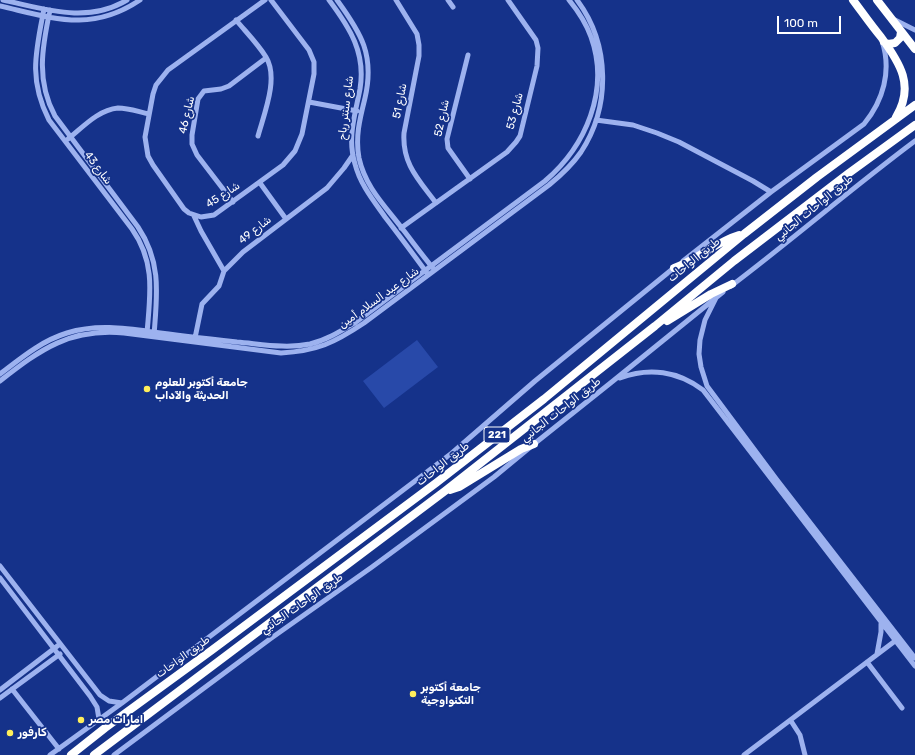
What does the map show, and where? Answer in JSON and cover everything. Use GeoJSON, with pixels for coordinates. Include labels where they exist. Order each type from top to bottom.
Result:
{"type":"FeatureCollection","features":[{"type":"Feature","properties":{"kind":"highway"},"geometry":{"type":"LineString","coordinates":[[853,0],[899,64],[905,82],[905,95],[902,107],[891,123]]}},
{"type":"Feature","properties":{"kind":"highway"},"geometry":{"type":"LineString","coordinates":[[877,0],[915,49]]}},
{"type":"Feature","properties":{"kind":"highway"},"geometry":{"type":"LineString","coordinates":[[882,39],[888,44],[895,43],[900,38],[901,32]]}},
{"type":"Feature","properties":{"kind":"highway","name":"طريق الواحات"},"geometry":{"type":"LineString","coordinates":[[71,755],[105,728],[218,646],[436,483],[544,399],[744,234],[817,177],[915,105]]}},
{"type":"Feature","properties":{"kind":"highway","name":"طريق الواحات"},"geometry":{"type":"LineString","coordinates":[[94,755],[445,491],[734,262],[849,173],[915,125]]}},
{"type":"Feature","properties":{"kind":"highway"},"geometry":{"type":"LineString","coordinates":[[674,268],[691,261],[726,240],[744,234]]}},
{"type":"Feature","properties":{"kind":"highway"},"geometry":{"type":"LineString","coordinates":[[655,326],[671,319],[711,294],[732,284]]}},
{"type":"Feature","properties":{"kind":"highway"},"geometry":{"type":"LineString","coordinates":[[445,491],[459,487],[521,449],[534,444]]}},
{"type":"Feature","properties":{"kind":"highway"},"geometry":{"type":"LineString","coordinates":[[218,646],[221,653],[227,655]]}},
{"type":"Feature","properties":{"kind":"highway"},"geometry":{"type":"LineString","coordinates":[[204,656],[209,661],[210,668]]}},
{"type":"Feature","properties":{"kind":"street"},"geometry":{"type":"LineString","coordinates":[[3,0],[68,13],[88,13],[108,9],[127,0]]}},
{"type":"Feature","properties":{"kind":"street"},"geometry":{"type":"LineString","coordinates":[[0,6],[42,16],[75,20],[100,18],[124,10],[140,0]]}},
{"type":"Feature","properties":{"kind":"street","name":"شارع 45"},"geometry":{"type":"LineString","coordinates":[[265,0],[168,70],[156,85],[145,137],[148,156],[184,209],[194,216],[201,217],[214,215],[260,183],[283,165],[295,151],[302,134],[315,68],[313,56],[271,0]]}},
{"type":"Feature","properties":{"kind":"street","name":"شارع سنتر رباح"},"geometry":{"type":"LineString","coordinates":[[329,0],[349,28],[359,53],[361,80],[351,133],[353,155],[357,172],[365,188],[388,221],[427,272]]}},
{"type":"Feature","properties":{"kind":"street","name":"شارع سنتر رباح"},"geometry":{"type":"LineString","coordinates":[[337,0],[355,25],[362,39],[366,53],[368,84],[358,138],[361,165],[372,190],[433,268]]}},
{"type":"Feature","properties":{"kind":"street","name":"شارع 51"},"geometry":{"type":"LineString","coordinates":[[396,0],[418,34],[419,45],[419,56],[404,134],[405,154],[411,168],[436,203]]}},
{"type":"Feature","properties":{"kind":"street"},"geometry":{"type":"LineString","coordinates":[[448,0],[453,7]]}},
{"type":"Feature","properties":{"kind":"street","name":"شارع 53"},"geometry":{"type":"LineString","coordinates":[[402,228],[507,152],[516,142],[522,129],[538,57],[536,40],[508,0]]}},
{"type":"Feature","properties":{"kind":"street","name":"شارع عبد السلام أمين"},"geometry":{"type":"LineString","coordinates":[[547,183],[579,143],[591,115],[596,96],[597,67],[594,46],[587,26],[569,0]]}},
{"type":"Feature","properties":{"kind":"street","name":"شارع عبد السلام أمين"},"geometry":{"type":"LineString","coordinates":[[154,335],[280,346],[301,345],[320,341],[338,333],[356,322],[433,268],[566,170],[586,144],[596,120],[600,105],[602,86],[601,55],[598,39],[587,14],[577,0]]}},
{"type":"Feature","properties":{"kind":"street","name":"شارع 43"},"geometry":{"type":"LineString","coordinates":[[44,9],[35,57],[36,82],[41,101],[47,115],[137,236],[143,248],[150,278],[147,334]]}},
{"type":"Feature","properties":{"kind":"street","name":"شارع 43"},"geometry":{"type":"LineString","coordinates":[[50,10],[42,61],[44,90],[50,108],[55,116],[138,227],[151,250],[157,286],[154,335]]}},
{"type":"Feature","properties":{"kind":"street"},"geometry":{"type":"LineString","coordinates":[[889,16],[915,30]]}},
{"type":"Feature","properties":{"kind":"street"},"geometry":{"type":"LineString","coordinates":[[236,20],[266,58],[270,66],[272,81],[258,136]]}},
{"type":"Feature","properties":{"kind":"street"},"geometry":{"type":"LineString","coordinates":[[50,755],[122,703],[452,453],[536,381],[674,268],[771,192],[864,124],[870,118],[878,103],[885,78],[885,57],[882,39]]}},
{"type":"Feature","properties":{"kind":"street","name":"شارع 52"},"geometry":{"type":"LineString","coordinates":[[468,55],[447,139],[448,148],[470,179]]}},
{"type":"Feature","properties":{"kind":"street","name":"شارع 46"},"geometry":{"type":"LineString","coordinates":[[233,202],[193,149],[192,134],[198,99],[204,91],[221,89],[229,86],[266,58]]}},
{"type":"Feature","properties":{"kind":"street"},"geometry":{"type":"LineString","coordinates":[[309,102],[362,111]]}},
{"type":"Feature","properties":{"kind":"street"},"geometry":{"type":"LineString","coordinates":[[66,141],[96,116],[110,110],[127,109],[149,114]]}},
{"type":"Feature","properties":{"kind":"street"},"geometry":{"type":"LineString","coordinates":[[596,120],[632,125],[679,142],[771,192]]}},
{"type":"Feature","properties":{"kind":"street","name":"طريق الواحات الجانبي"},"geometry":{"type":"LineString","coordinates":[[114,755],[270,639],[372,567],[494,477],[719,294],[915,141]]}},
{"type":"Feature","properties":{"kind":"street","name":"شارع 49"},"geometry":{"type":"LineString","coordinates":[[195,338],[202,304],[220,286],[224,271],[239,255],[327,188],[353,155]]}},
{"type":"Feature","properties":{"kind":"street"},"geometry":{"type":"LineString","coordinates":[[260,183],[286,219]]}},
{"type":"Feature","properties":{"kind":"street"},"geometry":{"type":"LineString","coordinates":[[194,216],[224,271]]}},
{"type":"Feature","properties":{"kind":"street"},"geometry":{"type":"LineString","coordinates":[[388,221],[393,217]]}},
{"type":"Feature","properties":{"kind":"street","name":"شارع عبد السلام أمين"},"geometry":{"type":"LineString","coordinates":[[1,371],[43,343],[66,333],[86,328],[117,327],[147,334],[268,352],[281,353],[305,351],[328,344],[350,333],[427,272]]}},
{"type":"Feature","properties":{"kind":"street"},"geometry":{"type":"LineString","coordinates":[[719,294],[704,320],[700,340],[702,374],[707,386],[880,621],[915,666]]}},
{"type":"Feature","properties":{"kind":"street","name":"شارع عبد السلام أمين"},"geometry":{"type":"LineString","coordinates":[[0,381],[47,348],[72,337],[91,333],[110,332],[147,334]]}},
{"type":"Feature","properties":{"kind":"street"},"geometry":{"type":"LineString","coordinates":[[613,381],[634,374],[663,372],[684,378],[703,390],[915,658]]}},
{"type":"Feature","properties":{"kind":"street"},"geometry":{"type":"LineString","coordinates":[[0,566],[102,697],[109,701],[122,703]]}},
{"type":"Feature","properties":{"kind":"street"},"geometry":{"type":"LineString","coordinates":[[0,578],[95,702],[99,719]]}},
{"type":"Feature","properties":{"kind":"street"},"geometry":{"type":"LineString","coordinates":[[877,654],[881,632],[880,621]]}},
{"type":"Feature","properties":{"kind":"street"},"geometry":{"type":"LineString","coordinates":[[744,755],[895,641]]}},
{"type":"Feature","properties":{"kind":"street"},"geometry":{"type":"LineString","coordinates":[[0,690],[60,644]]}},
{"type":"Feature","properties":{"kind":"street"},"geometry":{"type":"LineString","coordinates":[[0,698],[65,651]]}},
{"type":"Feature","properties":{"kind":"street"},"geometry":{"type":"LineString","coordinates":[[867,662],[902,708]]}},
{"type":"Feature","properties":{"kind":"street"},"geometry":{"type":"LineString","coordinates":[[12,689],[59,749]]}},
{"type":"Feature","properties":{"kind":"street"},"geometry":{"type":"LineString","coordinates":[[791,721],[800,736],[805,755]]}},
{"type":"Feature","properties":{"kind":"shaded area"},"geometry":{"type":"Polygon","coordinates":[[[417,340],[438,367],[384,408],[363,381],[417,340]]]}},
{"type":"Feature","properties":{"kind":"place","name":"جامعة أكتوبر للعلوم الحديثة والآداب"},"geometry":{"type":"Point","coordinates":[147,389]}},
{"type":"Feature","properties":{"kind":"place","name":"جامعة أكتوبر التكنواوجية"},"geometry":{"type":"Point","coordinates":[413,694]}},
{"type":"Feature","properties":{"kind":"place","name":"امارات مصر"},"geometry":{"type":"Point","coordinates":[81,720]}},
{"type":"Feature","properties":{"kind":"place","name":"كارفور"},"geometry":{"type":"Point","coordinates":[10,733]}}]}
